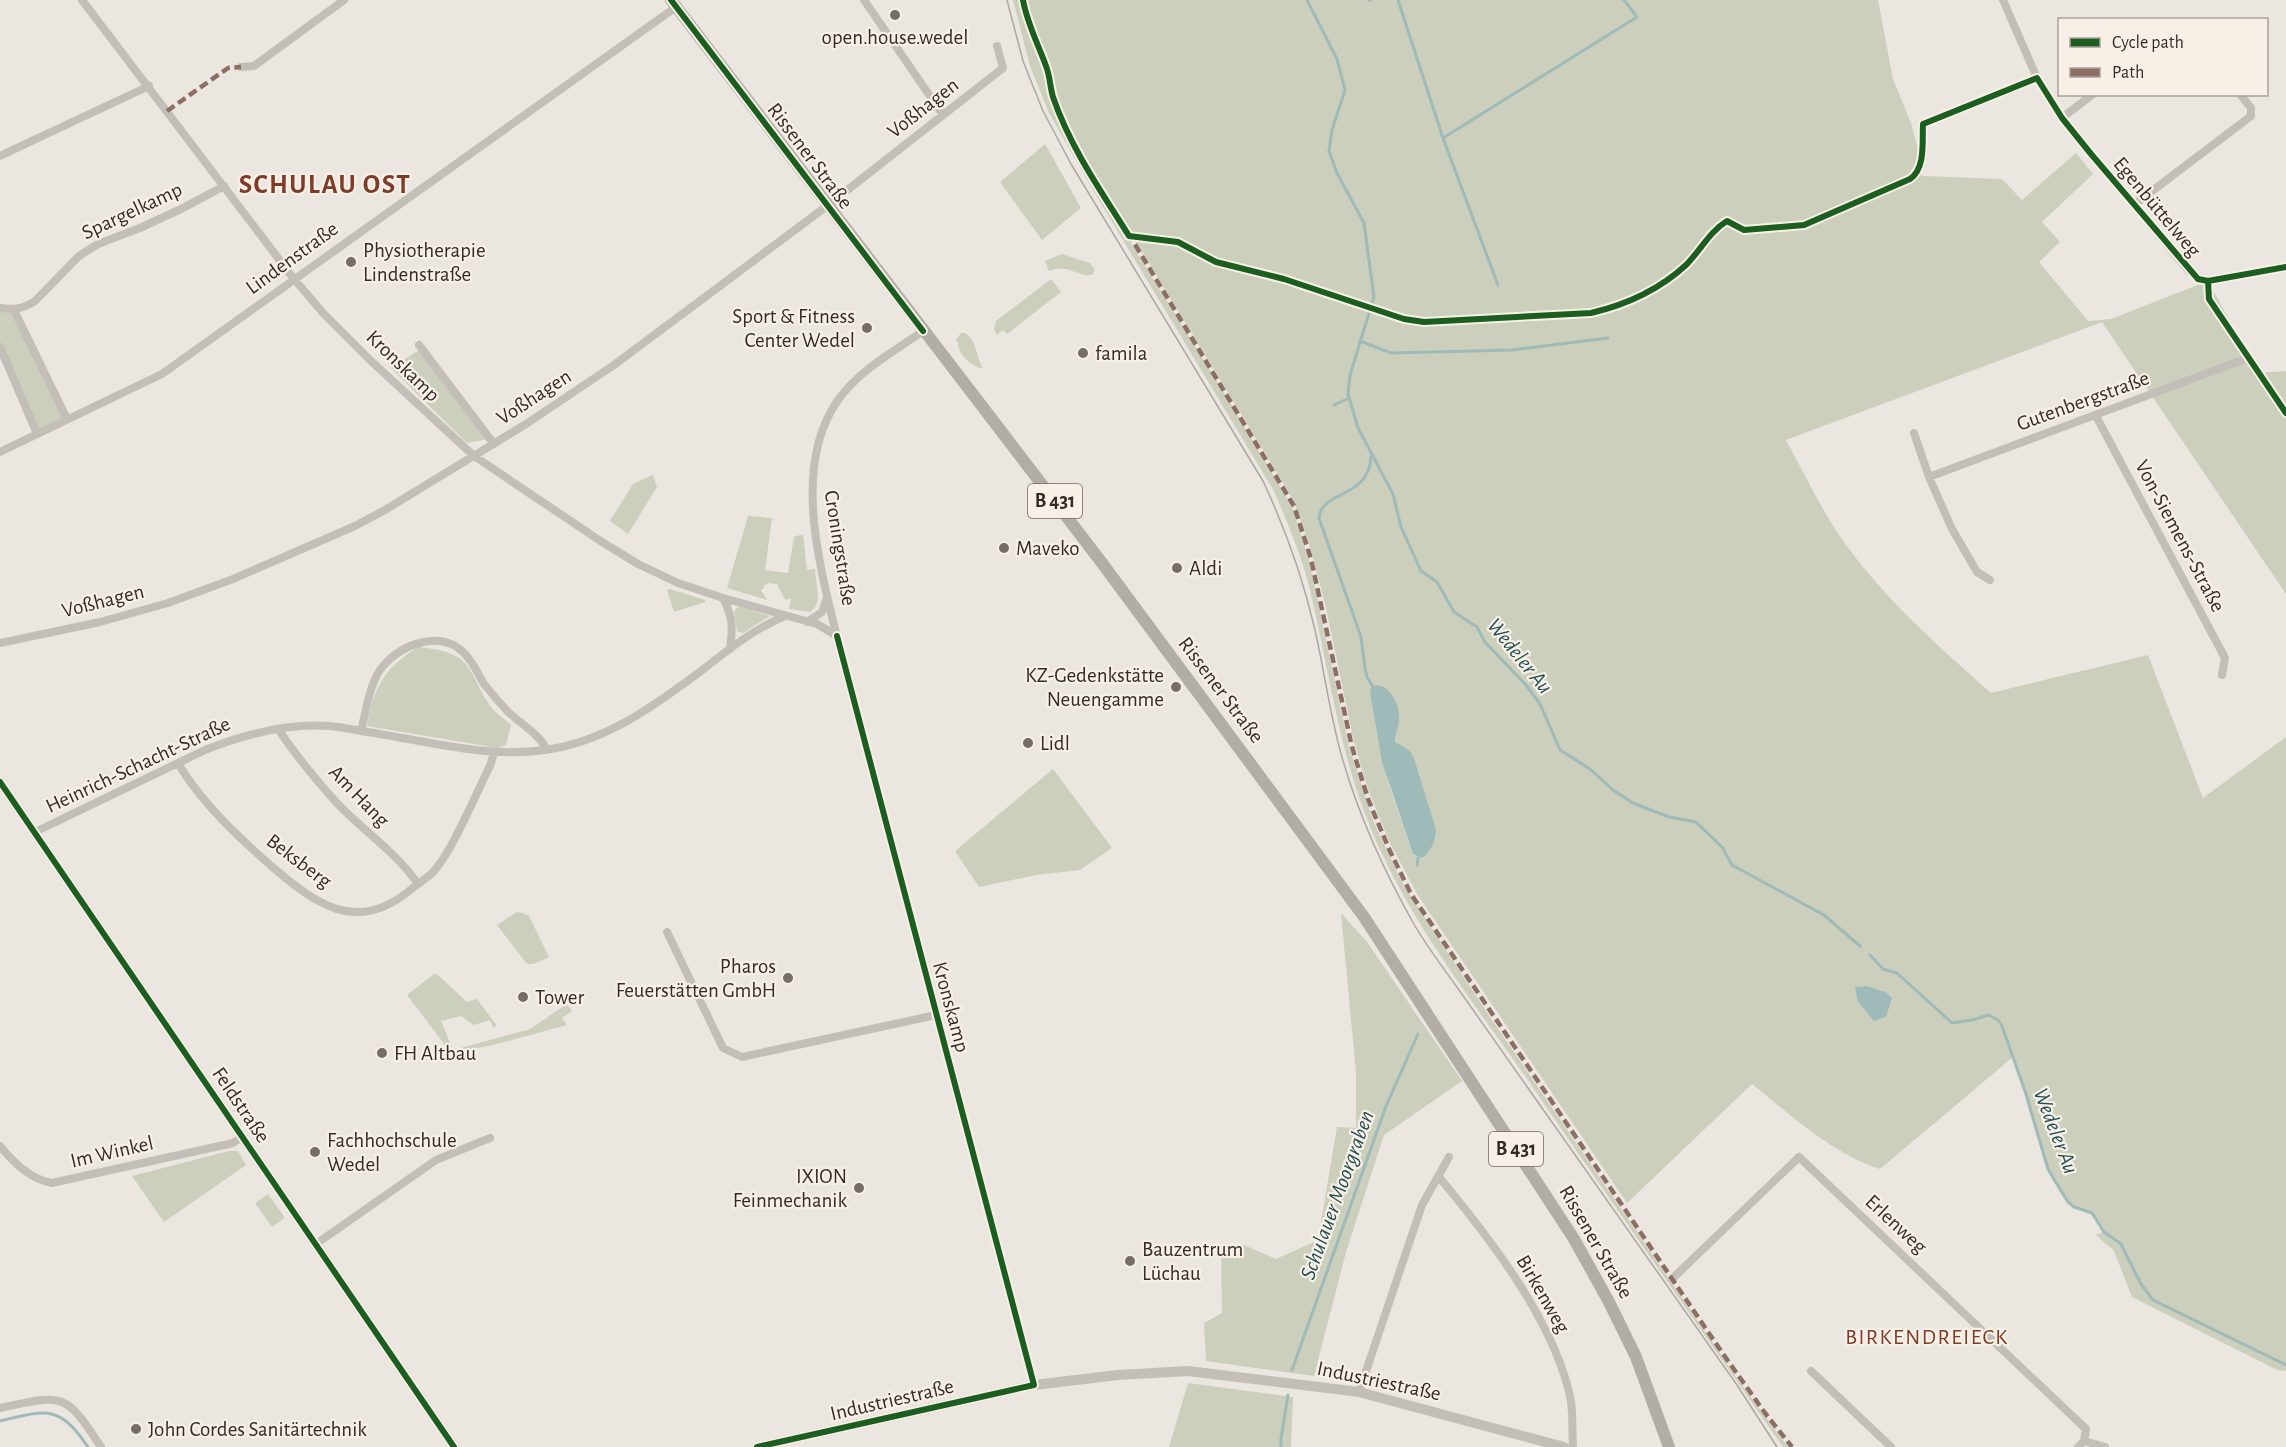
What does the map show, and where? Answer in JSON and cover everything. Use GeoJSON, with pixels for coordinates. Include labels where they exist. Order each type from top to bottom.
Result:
{"type":"FeatureCollection","features":[{"type":"Feature","properties":{"kind":"main road","name":"Rissener Straße"},"geometry":{"type":"LineString","coordinates":[[674,3],[827,206],[1092,549],[1364,917],[1579,1247],[1636,1357],[1669,1447]]}},
{"type":"Feature","properties":{"kind":"street","name":"Kronskamp"},"geometry":{"type":"LineString","coordinates":[[82,0],[294,279],[324,314],[371,361],[474,456],[621,554],[678,583],[817,624],[837,636],[1034,1385]]}},
{"type":"Feature","properties":{"kind":"street"},"geometry":{"type":"LineString","coordinates":[[241,67],[254,66],[344,0]]}},
{"type":"Feature","properties":{"kind":"street"},"geometry":{"type":"LineString","coordinates":[[864,0],[943,115]]}},
{"type":"Feature","properties":{"kind":"street","name":"Egenbüttelweg"},"geometry":{"type":"LineString","coordinates":[[2003,0],[2037,78],[2062,118],[2187,269],[2198,279],[2208,282],[2209,299],[2265,384]]}},
{"type":"Feature","properties":{"kind":"street","name":"Lindenstraße"},"geometry":{"type":"LineString","coordinates":[[0,452],[162,374],[674,3]]}},
{"type":"Feature","properties":{"kind":"street","name":"Voßhagen"},"geometry":{"type":"LineString","coordinates":[[0,643],[134,613],[233,579],[356,526],[474,456],[614,365],[827,206],[1003,68],[997,46]]}},
{"type":"Feature","properties":{"kind":"street"},"geometry":{"type":"LineString","coordinates":[[0,156],[149,86]]}},
{"type":"Feature","properties":{"kind":"street"},"geometry":{"type":"LineString","coordinates":[[2062,118],[2090,96]]}},
{"type":"Feature","properties":{"kind":"street"},"geometry":{"type":"LineString","coordinates":[[2135,204],[2251,116],[2251,108],[2242,96]]}},
{"type":"Feature","properties":{"kind":"street","name":"Spargelkamp"},"geometry":{"type":"LineString","coordinates":[[14,310],[35,301],[79,256],[88,250],[183,208],[224,186]]}},
{"type":"Feature","properties":{"kind":"street"},"geometry":{"type":"LineString","coordinates":[[2208,282],[2286,267]]}},
{"type":"Feature","properties":{"kind":"street"},"geometry":{"type":"LineString","coordinates":[[0,308],[14,310],[67,419]]}},
{"type":"Feature","properties":{"kind":"street","name":"Croningstraße"},"geometry":{"type":"LineString","coordinates":[[837,636],[827,597],[815,518],[812,477],[818,446],[826,422],[839,399],[855,381],[923,331]]}},
{"type":"Feature","properties":{"kind":"street","name":"Kronskamp"},"geometry":{"type":"LineString","coordinates":[[419,345],[494,444]]}},
{"type":"Feature","properties":{"kind":"street"},"geometry":{"type":"LineString","coordinates":[[0,347],[37,434]]}},
{"type":"Feature","properties":{"kind":"street","name":"Gutenbergstraße"},"geometry":{"type":"LineString","coordinates":[[1929,477],[2248,358]]}},
{"type":"Feature","properties":{"kind":"street","name":"Von-Siemens-Straße"},"geometry":{"type":"LineString","coordinates":[[2096,416],[2225,658],[2222,675]]}},
{"type":"Feature","properties":{"kind":"street"},"geometry":{"type":"LineString","coordinates":[[1914,432],[1929,477],[1952,529],[1977,572],[1990,579]]}},
{"type":"Feature","properties":{"kind":"street"},"geometry":{"type":"LineString","coordinates":[[807,622],[822,612],[827,597]]}},
{"type":"Feature","properties":{"kind":"street"},"geometry":{"type":"LineString","coordinates":[[723,598],[730,612],[733,627],[730,649]]}},
{"type":"Feature","properties":{"kind":"street","name":"Heinrich-Schacht-Straße"},"geometry":{"type":"LineString","coordinates":[[34,832],[232,739],[278,729],[330,726],[494,753],[547,750],[582,743],[618,727],[769,623],[785,616]]}},
{"type":"Feature","properties":{"kind":"street"},"geometry":{"type":"LineString","coordinates":[[362,731],[369,696],[382,666],[406,647],[428,640],[451,644],[464,652],[484,684],[504,708],[543,741],[547,750]]}},
{"type":"Feature","properties":{"kind":"street","name":"Am Hang"},"geometry":{"type":"LineString","coordinates":[[278,729],[336,802],[407,869],[418,884]]}},
{"type":"Feature","properties":{"kind":"street","name":"Beksberg"},"geometry":{"type":"LineString","coordinates":[[178,763],[184,774],[227,824],[293,884],[330,906],[359,913],[380,910],[396,901],[432,873],[446,853],[494,753]]}},
{"type":"Feature","properties":{"kind":"street","name":"Feldstraße"},"geometry":{"type":"LineString","coordinates":[[0,782],[454,1447]]}},
{"type":"Feature","properties":{"kind":"street","name":"Kronskamp"},"geometry":{"type":"LineString","coordinates":[[667,932],[723,1048],[742,1057],[936,1016]]}},
{"type":"Feature","properties":{"kind":"street","name":"Im Winkel"},"geometry":{"type":"LineString","coordinates":[[0,1146],[31,1175],[52,1183],[233,1143],[243,1137]]}},
{"type":"Feature","properties":{"kind":"street"},"geometry":{"type":"LineString","coordinates":[[316,1245],[436,1160],[490,1138]]}},
{"type":"Feature","properties":{"kind":"street"},"geometry":{"type":"LineString","coordinates":[[1359,1392],[1422,1205],[1449,1157]]}},
{"type":"Feature","properties":{"kind":"street","name":"Erlenweg"},"geometry":{"type":"LineString","coordinates":[[1672,1279],[1799,1157],[2086,1429],[2081,1444],[2105,1447]]}},
{"type":"Feature","properties":{"kind":"street","name":"Birkenweg"},"geometry":{"type":"LineString","coordinates":[[1439,1177],[1476,1221],[1506,1263],[1545,1329],[1562,1367],[1571,1402],[1573,1447]]}},
{"type":"Feature","properties":{"kind":"street","name":"Industriestraße"},"geometry":{"type":"LineString","coordinates":[[757,1447],[1034,1385],[1188,1371],[1359,1392],[1564,1447]]}},
{"type":"Feature","properties":{"kind":"street"},"geometry":{"type":"LineString","coordinates":[[1811,1371],[1891,1447]]}},
{"type":"Feature","properties":{"kind":"street"},"geometry":{"type":"LineString","coordinates":[[0,1408],[40,1399],[61,1400],[75,1409],[101,1447]]}},
{"type":"Feature","properties":{"kind":"green space"},"geometry":{"type":"Polygon","coordinates":[[[1013,0],[1021,0],[1024,16],[1045,70],[1054,111],[1078,158],[1292,507],[1309,560],[1349,747],[1374,823],[1404,886],[1488,1014],[1741,1384],[1788,1447],[1783,1447],[1460,985],[1401,891],[1369,824],[1350,768],[1308,581],[1274,491],[1049,113],[1030,66],[1013,0]]]}},
{"type":"Feature","properties":{"kind":"green space"},"geometry":{"type":"Polygon","coordinates":[[[1026,0],[1878,0],[1893,79],[1911,123],[1919,153],[1914,170],[1923,176],[2002,179],[2022,200],[2076,153],[2093,174],[2042,222],[2060,242],[2039,262],[2088,321],[2111,319],[2208,281],[2258,373],[2286,371],[2286,594],[2102,322],[1786,440],[1825,512],[1855,557],[1910,618],[1991,693],[2148,655],[2203,798],[2286,737],[2286,1371],[2277,1370],[2132,1297],[2114,1251],[2096,1235],[2103,1232],[2098,1222],[2090,1213],[2069,1203],[2048,1167],[2013,1057],[1880,1169],[1829,1144],[1752,1084],[1627,1203],[1417,894],[1389,841],[1369,792],[1354,742],[1326,608],[1311,550],[1293,499],[1088,163],[1056,96],[1050,67],[1029,14],[1026,0]],[[1376,718],[1381,753],[1395,804],[1413,854],[1422,858],[1432,845],[1436,829],[1414,758],[1395,742],[1397,730],[1376,718]]]}},
{"type":"Feature","properties":{"kind":"green space"},"geometry":{"type":"Polygon","coordinates":[[[1045,144],[1081,208],[1042,240],[1000,182],[1045,144]]]}},
{"type":"Feature","properties":{"kind":"green space"},"geometry":{"type":"Polygon","coordinates":[[[1062,254],[1090,263],[1095,270],[1093,274],[1084,275],[1063,269],[1049,271],[1045,261],[1062,254]]]}},
{"type":"Feature","properties":{"kind":"green space"},"geometry":{"type":"Polygon","coordinates":[[[1051,279],[1061,292],[1007,334],[1003,330],[997,335],[994,329],[996,321],[1051,279]]]}},
{"type":"Feature","properties":{"kind":"green space"},"geometry":{"type":"Polygon","coordinates":[[[0,308],[14,310],[67,419],[37,434],[0,347],[0,308]]]}},
{"type":"Feature","properties":{"kind":"green space"},"geometry":{"type":"Polygon","coordinates":[[[961,333],[965,333],[972,340],[983,369],[962,355],[958,341],[955,341],[961,333]]]}},
{"type":"Feature","properties":{"kind":"green space"},"geometry":{"type":"Polygon","coordinates":[[[419,350],[488,439],[467,443],[391,368],[419,350]]]}},
{"type":"Feature","properties":{"kind":"green space"},"geometry":{"type":"Polygon","coordinates":[[[653,475],[657,487],[628,534],[610,521],[633,484],[653,475]]]}},
{"type":"Feature","properties":{"kind":"green space"},"geometry":{"type":"Polygon","coordinates":[[[748,516],[772,518],[765,570],[788,573],[794,537],[803,534],[807,570],[815,569],[818,593],[817,604],[810,612],[789,609],[791,598],[785,600],[777,584],[769,583],[763,586],[761,590],[767,600],[727,588],[748,516]]]}},
{"type":"Feature","properties":{"kind":"green space"},"geometry":{"type":"Polygon","coordinates":[[[667,590],[705,600],[705,602],[674,612],[667,590]]]}},
{"type":"Feature","properties":{"kind":"green space"},"geometry":{"type":"Polygon","coordinates":[[[738,606],[770,616],[743,633],[737,631],[734,612],[738,606]]]}},
{"type":"Feature","properties":{"kind":"green space"},"geometry":{"type":"Polygon","coordinates":[[[419,647],[454,655],[464,662],[490,706],[511,725],[506,745],[498,748],[367,726],[373,701],[382,680],[397,662],[419,647]]]}},
{"type":"Feature","properties":{"kind":"green space"},"geometry":{"type":"Polygon","coordinates":[[[1053,769],[1112,848],[1080,870],[1036,875],[979,887],[955,851],[1053,769]]]}},
{"type":"Feature","properties":{"kind":"green space"},"geometry":{"type":"Polygon","coordinates":[[[517,912],[529,916],[549,957],[533,964],[527,964],[497,925],[517,912]]]}},
{"type":"Feature","properties":{"kind":"green space"},"geometry":{"type":"Polygon","coordinates":[[[1341,913],[1367,942],[1462,1081],[1384,1135],[1346,1252],[1314,1376],[1206,1361],[1204,1323],[1222,1313],[1221,1255],[1244,1245],[1276,1259],[1318,1240],[1337,1127],[1356,1128],[1356,1073],[1341,913]]]}},
{"type":"Feature","properties":{"kind":"green space"},"geometry":{"type":"Polygon","coordinates":[[[437,974],[467,1002],[477,999],[497,1026],[493,1027],[490,1020],[474,1025],[461,1016],[441,1021],[453,1050],[530,1029],[567,1004],[572,1011],[562,1018],[567,1025],[493,1045],[451,1053],[407,995],[437,974]]]}},
{"type":"Feature","properties":{"kind":"green space"},"geometry":{"type":"Polygon","coordinates":[[[229,1151],[238,1151],[246,1165],[164,1222],[132,1176],[229,1151]]]}},
{"type":"Feature","properties":{"kind":"green space"},"geometry":{"type":"Polygon","coordinates":[[[268,1194],[285,1218],[272,1227],[255,1203],[268,1194]]]}},
{"type":"Feature","properties":{"kind":"green space"},"geometry":{"type":"Polygon","coordinates":[[[1188,1383],[1293,1397],[1291,1447],[1169,1447],[1188,1383]]]}},
{"type":"Feature","properties":{"kind":"water"},"geometry":{"type":"Polygon","coordinates":[[[1377,685],[1386,689],[1396,703],[1399,719],[1395,742],[1409,750],[1414,758],[1436,829],[1432,845],[1422,858],[1413,854],[1382,762],[1370,692],[1371,688],[1377,685]]]}},
{"type":"Feature","properties":{"kind":"water"},"geometry":{"type":"Polygon","coordinates":[[[1867,986],[1885,992],[1892,998],[1886,1017],[1874,1021],[1858,1002],[1855,987],[1867,986]]]}},
{"type":"Feature","properties":{"kind":"waterway","name":"Wedeler Au"},"geometry":{"type":"LineString","coordinates":[[1307,0],[1337,59],[1345,90],[1332,130],[1329,151],[1337,173],[1364,223],[1374,297],[1350,375],[1348,394],[1358,428],[1393,494],[1401,527],[1421,571],[1437,582],[1454,612],[1477,627],[1485,642],[1526,685],[1540,704],[1560,750],[1590,769],[1613,790],[1633,803],[1669,817],[1696,822],[1722,847],[1732,865],[1824,915],[1860,946]]}},
{"type":"Feature","properties":{"kind":"waterway"},"geometry":{"type":"LineString","coordinates":[[1398,0],[1443,138],[1498,285]]}},
{"type":"Feature","properties":{"kind":"waterway"},"geometry":{"type":"LineString","coordinates":[[1443,138],[1637,17],[1624,0]]}},
{"type":"Feature","properties":{"kind":"waterway"},"geometry":{"type":"LineString","coordinates":[[1360,341],[1391,353],[1512,350],[1608,338]]}},
{"type":"Feature","properties":{"kind":"waterway","name":"Wedeler Au"},"geometry":{"type":"LineString","coordinates":[[1334,405],[1349,398]]}},
{"type":"Feature","properties":{"kind":"waterway","name":"Schulauer Moorgraben"},"geometry":{"type":"LineString","coordinates":[[1371,457],[1368,471],[1362,480],[1328,503],[1322,509],[1319,518],[1361,637],[1365,669],[1373,687]]}},
{"type":"Feature","properties":{"kind":"waterway"},"geometry":{"type":"LineString","coordinates":[[1417,865],[1418,858]]}},
{"type":"Feature","properties":{"kind":"waterway","name":"Wedeler Au"},"geometry":{"type":"LineString","coordinates":[[1870,955],[1883,969],[1897,973],[1952,1023],[1989,1015],[1998,1020],[2026,1094],[2048,1169],[2068,1202],[2074,1207],[2092,1213],[2104,1232],[2121,1244],[2141,1284],[2153,1300],[2286,1365]]}},
{"type":"Feature","properties":{"kind":"waterway","name":"Schulauer Moorgraben"},"geometry":{"type":"LineString","coordinates":[[1292,1370],[1386,1106],[1418,1034]]}},
{"type":"Feature","properties":{"kind":"waterway","name":"Schulauer Moorgraben"},"geometry":{"type":"LineString","coordinates":[[1281,1447],[1288,1395]]}},
{"type":"Feature","properties":{"kind":"waterway"},"geometry":{"type":"LineString","coordinates":[[0,1421],[29,1414],[50,1414],[68,1423],[88,1447]]}},
{"type":"Feature","properties":{"kind":"tram line"},"geometry":{"type":"LineString","coordinates":[[1007,0],[1023,61],[1043,111],[1071,164],[1263,481],[1271,499],[1286,534],[1304,588],[1318,643],[1339,747],[1351,785],[1375,847],[1404,907],[1431,950],[1737,1385],[1777,1447]]}},
{"type":"Feature","properties":{"kind":"marked path"},"geometry":{"type":"LineString","coordinates":[[167,111],[228,68],[241,67]]}},
{"type":"Feature","properties":{"kind":"marked path"},"geometry":{"type":"LineString","coordinates":[[1128,233],[1294,506],[1311,559],[1352,747],[1368,799],[1411,894],[1721,1351],[1792,1447]]}},
{"type":"Feature","properties":{"kind":"cycle path"},"geometry":{"type":"LineString","coordinates":[[671,0],[923,331]]}},
{"type":"Feature","properties":{"kind":"cycle path"},"geometry":{"type":"LineString","coordinates":[[1023,0],[1047,70],[1053,97],[1068,133],[1129,236],[1178,242],[1216,262],[1284,279],[1404,319],[1424,322],[1591,313],[1617,306],[1642,295],[1676,274],[1715,230],[1727,221],[1744,230],[1804,225],[1910,179],[1919,168],[1921,161],[1923,124],[2037,78],[2062,118],[2198,279],[2208,281],[2286,267]]}},
{"type":"Feature","properties":{"kind":"cycle path"},"geometry":{"type":"LineString","coordinates":[[2208,281],[2209,299],[2286,413]]}},
{"type":"Feature","properties":{"kind":"cycle path"},"geometry":{"type":"LineString","coordinates":[[757,1447],[1034,1385],[837,636]]}},
{"type":"Feature","properties":{"kind":"cycle path"},"geometry":{"type":"LineString","coordinates":[[0,782],[454,1447]]}},
{"type":"Feature","properties":{"kind":"place","name":"open.house.wedel"},"geometry":{"type":"Point","coordinates":[895,15]}},
{"type":"Feature","properties":{"kind":"place","name":"Physiotherapie Lindenstraße"},"geometry":{"type":"Point","coordinates":[351,262]}},
{"type":"Feature","properties":{"kind":"place","name":"Sport & Fitness Center Wedel"},"geometry":{"type":"Point","coordinates":[867,328]}},
{"type":"Feature","properties":{"kind":"place","name":"famila"},"geometry":{"type":"Point","coordinates":[1083,353]}},
{"type":"Feature","properties":{"kind":"place","name":"Maveko"},"geometry":{"type":"Point","coordinates":[1004,548]}},
{"type":"Feature","properties":{"kind":"place","name":"Aldi"},"geometry":{"type":"Point","coordinates":[1177,568]}},
{"type":"Feature","properties":{"kind":"place","name":"KZ-Gedenkstätte Neuengamme"},"geometry":{"type":"Point","coordinates":[1176,687]}},
{"type":"Feature","properties":{"kind":"place","name":"Lidl"},"geometry":{"type":"Point","coordinates":[1028,743]}},
{"type":"Feature","properties":{"kind":"place","name":"Pharos Feuerstätten GmbH"},"geometry":{"type":"Point","coordinates":[788,978]}},
{"type":"Feature","properties":{"kind":"place","name":"Tower"},"geometry":{"type":"Point","coordinates":[523,997]}},
{"type":"Feature","properties":{"kind":"place","name":"FH Altbau"},"geometry":{"type":"Point","coordinates":[382,1053]}},
{"type":"Feature","properties":{"kind":"place","name":"Fachhochschule Wedel"},"geometry":{"type":"Point","coordinates":[315,1152]}},
{"type":"Feature","properties":{"kind":"place","name":"IXION Feinmechanik"},"geometry":{"type":"Point","coordinates":[859,1188]}},
{"type":"Feature","properties":{"kind":"place","name":"Bauzentrum Lüchau"},"geometry":{"type":"Point","coordinates":[1130,1261]}},
{"type":"Feature","properties":{"kind":"place","name":"John Cordes Sanitärtechnik"},"geometry":{"type":"Point","coordinates":[136,1429]}},
{"type":"Feature","properties":{"kind":"district","name":"SCHULAU OST"},"geometry":{"type":"Point","coordinates":[325,184]}},
{"type":"Feature","properties":{"kind":"district","name":"BIRKENDREIECK"},"geometry":{"type":"Point","coordinates":[1927,1337]}}]}
